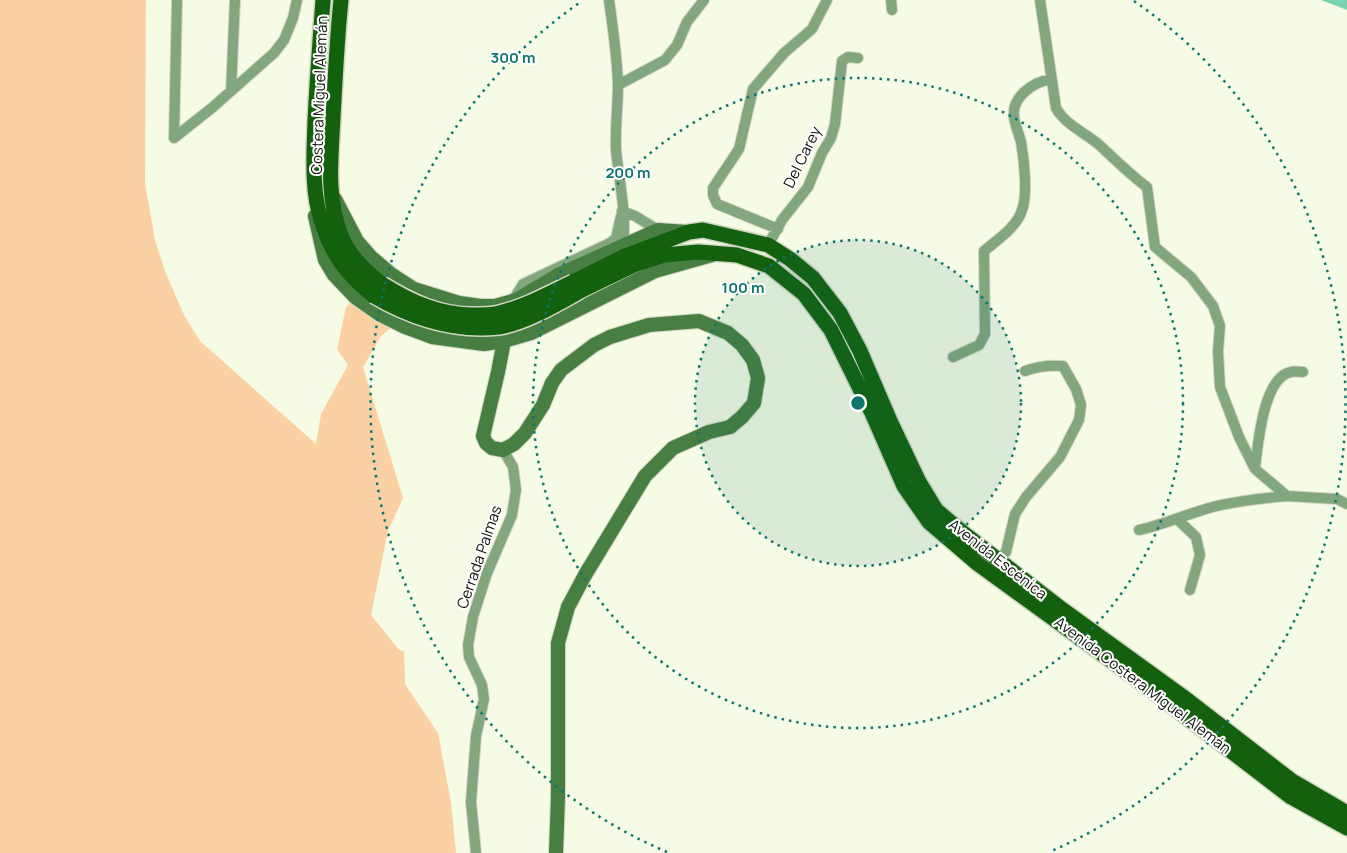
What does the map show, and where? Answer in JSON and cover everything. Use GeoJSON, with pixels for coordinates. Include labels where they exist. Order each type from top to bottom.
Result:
{"type":"FeatureCollection","features":[{"type":"Feature","properties":{"kind":"main road","name":"Costera Miguel Alemán"},"geometry":{"type":"LineString","coordinates":[[323,0],[314,149],[323,192]]}},
{"type":"Feature","properties":{"kind":"main road","name":"Costera Miguel Alemán"},"geometry":{"type":"LineString","coordinates":[[340,0],[321,222],[338,260],[354,281],[378,290],[398,310],[423,320],[446,325],[473,328],[500,327],[535,315],[624,256],[689,232],[702,230],[735,236]]}},
{"type":"Feature","properties":{"kind":"main road"},"geometry":{"type":"LineString","coordinates":[[323,192],[356,241],[391,274],[414,289],[451,301],[481,306],[496,306],[512,302],[558,275],[658,230],[689,232]]}},
{"type":"Feature","properties":{"kind":"main road"},"geometry":{"type":"LineString","coordinates":[[323,192],[315,219],[325,260],[334,275],[355,297],[380,314],[405,327],[432,337],[484,344],[504,341],[540,329],[656,271],[716,254]]}},
{"type":"Feature","properties":{"kind":"main road","name":"Avenida Escénica"},"geometry":{"type":"LineString","coordinates":[[735,236],[768,245],[790,259],[813,278],[840,313],[860,351],[914,473],[936,510],[1059,607],[1189,701],[1292,781],[1347,813]]}},
{"type":"Feature","properties":{"kind":"main road","name":"Costera Miguel Alemán"},"geometry":{"type":"LineString","coordinates":[[577,287],[664,255],[698,252],[737,255]]}},
{"type":"Feature","properties":{"kind":"main road","name":"Avenida Costera Miguel Alemán"},"geometry":{"type":"LineString","coordinates":[[737,255],[769,266],[797,288],[804,294],[831,330],[873,415],[904,486],[929,522],[978,564],[1142,683],[1291,797],[1347,828]]}},
{"type":"Feature","properties":{"kind":"main road"},"geometry":{"type":"LineString","coordinates":[[512,302],[483,436],[486,443],[492,448],[503,450],[514,444],[525,433],[543,405],[552,383],[561,370],[578,355],[594,345],[632,329],[649,325],[699,320],[728,333],[742,345],[752,360],[758,378],[754,403],[742,417],[730,427],[709,432],[673,448],[645,476],[585,575],[568,607],[558,643],[556,853]]}},
{"type":"Feature","properties":{"kind":"street"},"geometry":{"type":"LineString","coordinates":[[177,0],[174,138],[232,91],[274,53],[284,40],[293,18],[297,0]]}},
{"type":"Feature","properties":{"kind":"street"},"geometry":{"type":"LineString","coordinates":[[232,91],[235,0]]}},
{"type":"Feature","properties":{"kind":"street"},"geometry":{"type":"LineString","coordinates":[[609,0],[616,49],[618,85],[616,148],[625,231],[623,245]]}},
{"type":"Feature","properties":{"kind":"street"},"geometry":{"type":"LineString","coordinates":[[618,85],[665,60],[677,45],[687,22],[703,0]]}},
{"type":"Feature","properties":{"kind":"street"},"geometry":{"type":"LineString","coordinates":[[778,229],[717,204],[713,195],[714,188],[739,149],[753,89],[784,53],[812,30],[827,0]]}},
{"type":"Feature","properties":{"kind":"street"},"geometry":{"type":"LineString","coordinates":[[1040,0],[1056,108],[1061,117],[1097,143],[1147,188],[1155,247],[1191,277],[1213,306],[1220,326],[1218,351],[1220,387],[1239,437],[1255,469],[1287,496]]}},
{"type":"Feature","properties":{"kind":"street","name":"Del Carey"},"geometry":{"type":"LineString","coordinates":[[768,245],[782,220],[808,187],[830,138],[835,124],[842,61],[848,57],[858,58]]}},
{"type":"Feature","properties":{"kind":"street"},"geometry":{"type":"LineString","coordinates":[[953,357],[979,345],[985,334],[984,251],[1007,232],[1022,212],[1025,198],[1021,141],[1014,116],[1015,104],[1020,96],[1029,89],[1042,81],[1051,79]]}},
{"type":"Feature","properties":{"kind":"street"},"geometry":{"type":"LineString","coordinates":[[622,210],[636,216],[658,230]]}},
{"type":"Feature","properties":{"kind":"street"},"geometry":{"type":"LineString","coordinates":[[512,302],[523,284],[610,243],[616,238],[622,210]]}},
{"type":"Feature","properties":{"kind":"street"},"geometry":{"type":"LineString","coordinates":[[998,560],[1006,552],[1016,514],[1026,497],[1060,457],[1079,420],[1081,404],[1076,389],[1062,366],[1048,365],[1025,371]]}},
{"type":"Feature","properties":{"kind":"street"},"geometry":{"type":"LineString","coordinates":[[1255,469],[1259,437],[1268,398],[1276,381],[1290,372],[1303,372]]}},
{"type":"Feature","properties":{"kind":"street","name":"Cerrada Palmas"},"geometry":{"type":"LineString","coordinates":[[476,853],[471,802],[476,736],[484,699],[482,685],[469,657],[468,645],[486,572],[512,515],[516,490],[512,467],[503,450]]}},
{"type":"Feature","properties":{"kind":"street"},"geometry":{"type":"LineString","coordinates":[[1139,530],[1177,520],[1220,505],[1251,499],[1287,496],[1337,499],[1347,504]]}},
{"type":"Feature","properties":{"kind":"street"},"geometry":{"type":"LineString","coordinates":[[1177,520],[1196,537],[1200,555],[1190,590]]}},
{"type":"Feature","properties":{"kind":"shaded area"},"geometry":{"type":"Polygon","coordinates":[[[0,0],[146,0],[145,183],[155,240],[165,271],[184,315],[200,341],[316,444],[321,414],[348,365],[337,349],[346,307],[361,293],[403,318],[381,336],[363,367],[403,498],[388,531],[371,615],[399,650],[404,651],[405,684],[438,733],[451,802],[456,853],[0,853],[0,0]]]}},
{"type":"Feature","properties":{"kind":"shaded area"},"geometry":{"type":"Polygon","coordinates":[[[1321,0],[1347,0],[1347,10],[1321,0]]]}}]}
